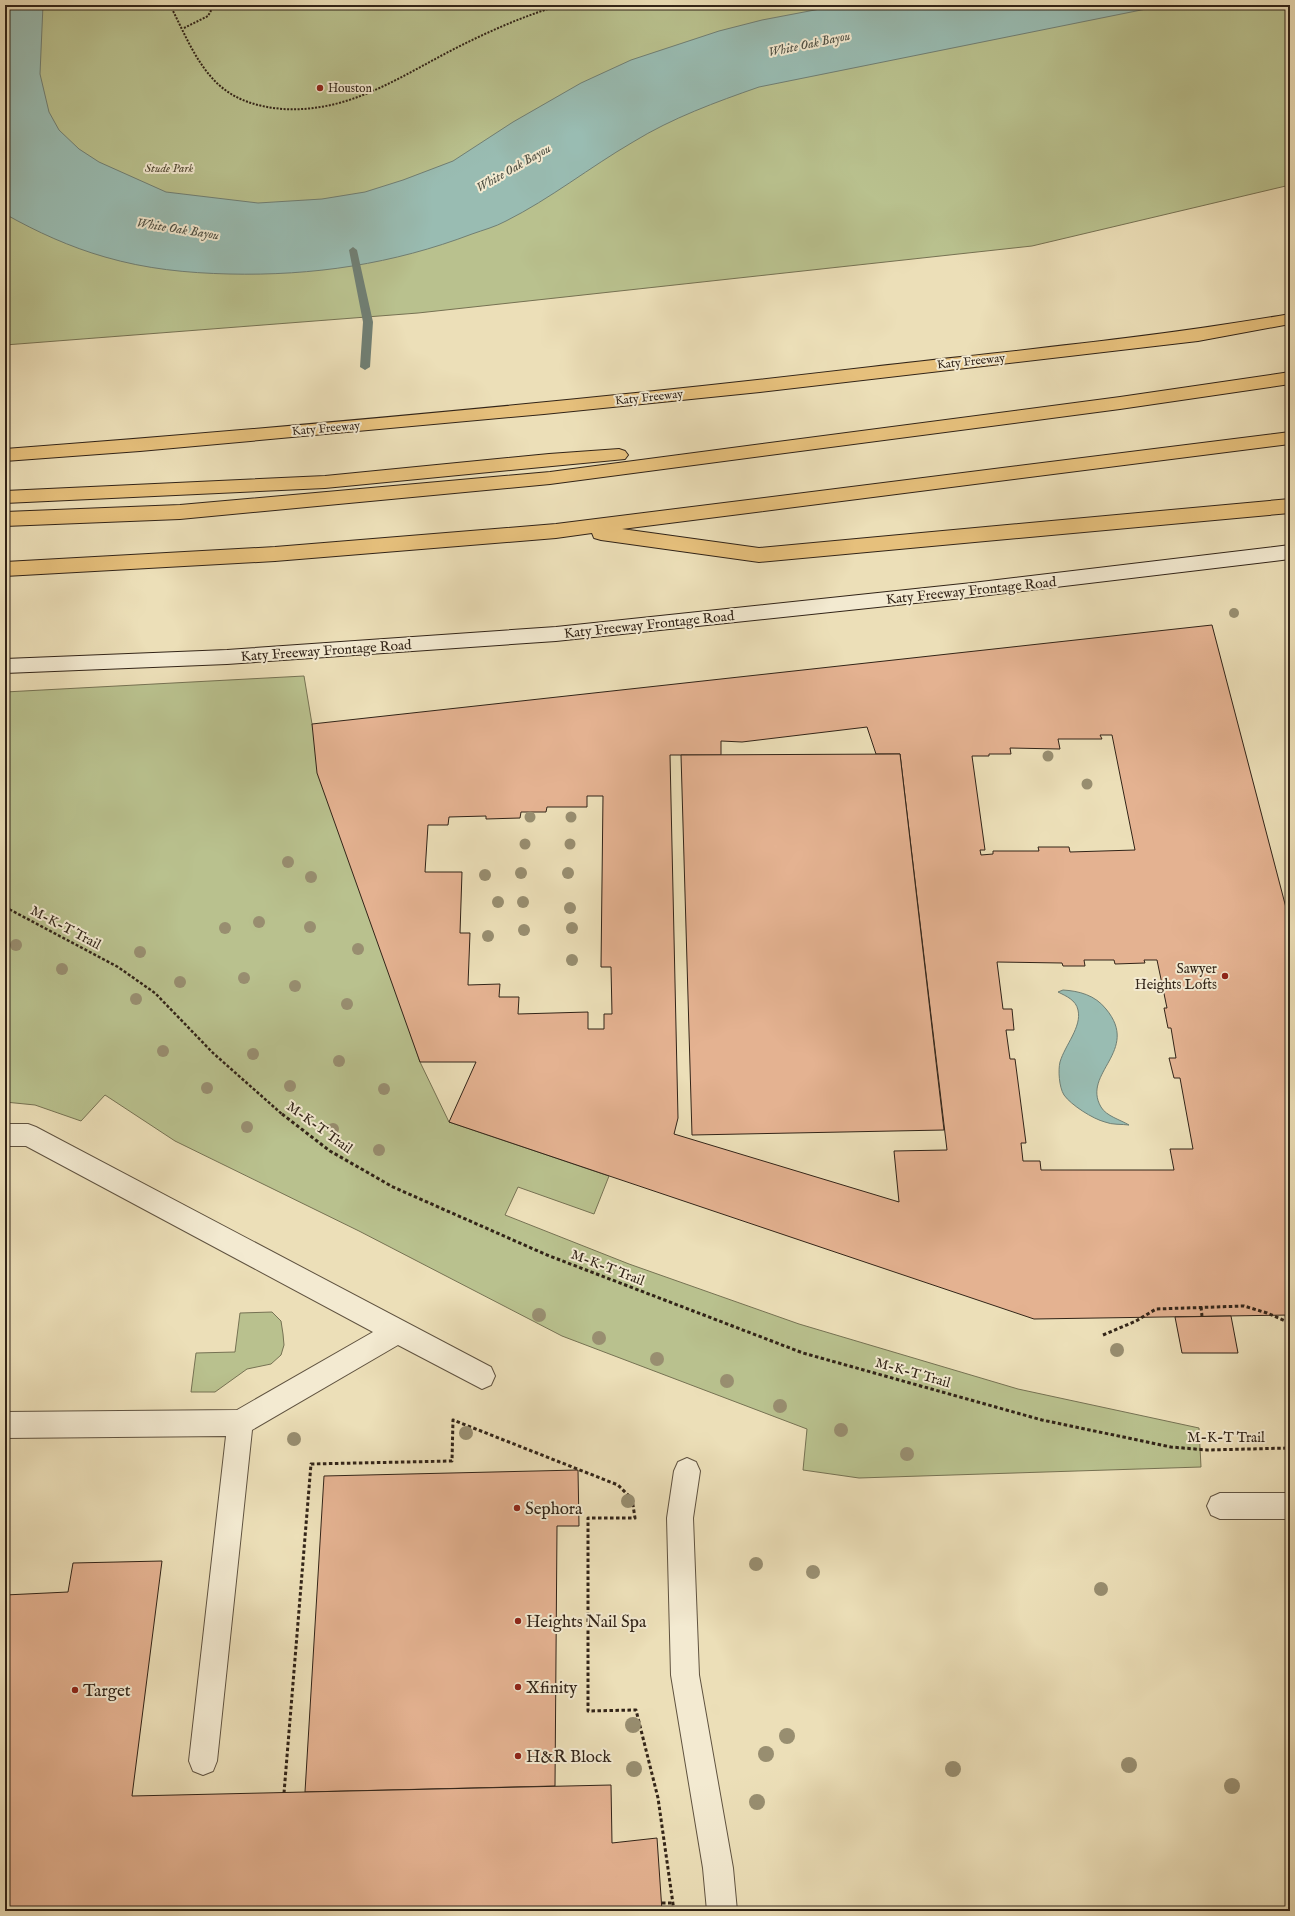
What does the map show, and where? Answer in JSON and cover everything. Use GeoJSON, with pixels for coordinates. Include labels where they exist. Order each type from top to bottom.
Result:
{"type":"FeatureCollection","features":[{"type":"Feature","properties":{"kind":"highway","name":"Katy Freeway"},"geometry":{"type":"LineString","coordinates":[[5,455],[140,445],[544,408],[760,386],[1198,335],[1290,319]]}},
{"type":"Feature","properties":{"kind":"highway"},"geometry":{"type":"LineString","coordinates":[[5,519],[180,512],[550,469],[854,439],[1290,378]]}},
{"type":"Feature","properties":{"kind":"highway"},"geometry":{"type":"LineString","coordinates":[[5,569],[275,554],[564,530],[1290,438]]}},
{"type":"Feature","properties":{"kind":"highway"},"geometry":{"type":"LineString","coordinates":[[5,497],[325,482],[550,469]]}},
{"type":"Feature","properties":{"kind":"highway"},"geometry":{"type":"LineString","coordinates":[[564,530],[759,555],[1290,506]]}},
{"type":"Feature","properties":{"kind":"main road","name":"Katy Freeway Frontage Road"},"geometry":{"type":"LineString","coordinates":[[5,666],[227,657],[556,634],[972,590],[1290,552]]}},
{"type":"Feature","properties":{"kind":"main road"},"geometry":{"type":"LineString","coordinates":[[5,1135],[28,1135],[482,1376]]}},
{"type":"Feature","properties":{"kind":"main road"},"geometry":{"type":"LineString","coordinates":[[5,1425],[240,1423],[398,1331]]}},
{"type":"Feature","properties":{"kind":"main road"},"geometry":{"type":"LineString","coordinates":[[203,1761],[240,1423]]}},
{"type":"Feature","properties":{"kind":"main road"},"geometry":{"type":"LineString","coordinates":[[687,1471],[680,1518],[685,1675],[718,1868],[722,1911]]}},
{"type":"Feature","properties":{"kind":"main road"},"geometry":{"type":"LineString","coordinates":[[1220,1506],[1290,1506]]}},
{"type":"Feature","properties":{"kind":"path"},"geometry":{"type":"LineString","coordinates":[[170,5],[184,28],[203,67],[228,93],[244,101],[290,110],[318,109],[342,104],[374,92],[449,51],[493,30],[561,5]]}},
{"type":"Feature","properties":{"kind":"path"},"geometry":{"type":"LineString","coordinates":[[184,28],[208,16],[214,5]]}},
{"type":"Feature","properties":{"kind":"path","name":"M-K-T Trail"},"geometry":{"type":"LineString","coordinates":[[5,907],[118,967],[155,993],[213,1053],[268,1103],[330,1151],[393,1187],[547,1255],[803,1353],[1042,1420],[1171,1447],[1207,1450],[1290,1448]]}},
{"type":"Feature","properties":{"kind":"path"},"geometry":{"type":"LineString","coordinates":[[1103,1335],[1136,1322],[1156,1309],[1244,1306],[1288,1322]]}},
{"type":"Feature","properties":{"kind":"path"},"geometry":{"type":"LineString","coordinates":[[1201,1307],[1202,1316]]}},
{"type":"Feature","properties":{"kind":"path"},"geometry":{"type":"LineString","coordinates":[[1286,1315],[1288,1322]]}},
{"type":"Feature","properties":{"kind":"path"},"geometry":{"type":"LineString","coordinates":[[284,1793],[311,1464],[452,1461],[453,1420],[618,1485],[629,1494],[635,1504],[635,1518],[588,1518],[588,1711],[636,1710],[658,1798],[674,1911]]}},
{"type":"Feature","properties":{"kind":"path"},"geometry":{"type":"LineString","coordinates":[[662,1903],[673,1903]]}},
{"type":"Feature","properties":{"kind":"green space","name":"Stude Park"},"geometry":{"type":"Polygon","coordinates":[[[5,5],[1290,5],[1290,185],[1032,246],[418,313],[5,345],[5,5]]]}},
{"type":"Feature","properties":{"kind":"green space"},"geometry":{"type":"Polygon","coordinates":[[[304,676],[312,724],[420,1062],[449,1122],[609,1176],[594,1214],[518,1187],[505,1215],[629,1264],[799,1324],[1018,1389],[1199,1428],[1201,1467],[859,1478],[803,1470],[807,1429],[562,1336],[359,1231],[175,1141],[105,1095],[81,1121],[35,1105],[5,1102],[5,692],[304,676]]]}},
{"type":"Feature","properties":{"kind":"green space"},"geometry":{"type":"Polygon","coordinates":[[[272,1312],[281,1321],[284,1345],[281,1355],[271,1364],[247,1369],[215,1392],[191,1392],[196,1353],[235,1352],[240,1313],[272,1312]]]}},
{"type":"Feature","properties":{"kind":"water","name":"White Oak Bayou"},"geometry":{"type":"Polygon","coordinates":[[[5,5],[43,5],[40,74],[49,112],[59,130],[79,149],[99,162],[166,192],[258,203],[322,199],[365,192],[403,180],[453,161],[513,122],[581,83],[631,60],[719,31],[762,20],[841,5],[1166,5],[759,87],[694,111],[663,125],[617,152],[538,203],[493,227],[413,253],[352,266],[291,273],[229,274],[182,271],[136,265],[120,261],[66,244],[5,214],[5,5]]]}},
{"type":"Feature","properties":{"kind":"water"},"geometry":{"type":"Polygon","coordinates":[[[1063,990],[1075,991],[1097,1000],[1106,1009],[1115,1024],[1117,1037],[1115,1050],[1098,1083],[1097,1095],[1103,1110],[1129,1125],[1111,1124],[1095,1118],[1072,1103],[1062,1092],[1059,1078],[1060,1062],[1078,1023],[1079,1016],[1075,1004],[1070,999],[1058,992],[1063,990]]]}},
{"type":"Feature","properties":{"kind":"building","name":"Sawyer Heights Lofts"},"geometry":{"type":"Polygon","coordinates":[[[1212,625],[1290,923],[1290,1315],[1034,1319],[449,1122],[476,1062],[420,1062],[317,773],[312,724],[1212,625]],[[867,727],[742,742],[721,741],[721,755],[670,755],[678,1118],[674,1134],[899,1202],[894,1151],[947,1150],[900,754],[876,754],[867,727]],[[1100,735],[1102,739],[1058,739],[1060,749],[1010,748],[1011,754],[972,756],[985,850],[980,850],[981,855],[993,854],[993,851],[1039,851],[1038,847],[1069,847],[1070,852],[1135,850],[1112,735],[1100,735]],[[587,796],[587,807],[547,807],[546,812],[521,812],[520,818],[486,819],[486,816],[449,817],[448,825],[428,825],[425,872],[462,872],[460,933],[470,933],[468,985],[500,984],[499,997],[519,997],[518,1014],[588,1012],[588,1029],[604,1029],[604,1014],[612,1014],[611,967],[601,967],[603,796],[587,796]],[[1084,960],[1085,966],[1063,966],[1062,963],[997,962],[1003,1009],[1012,1009],[1014,1030],[1006,1030],[1010,1059],[1015,1059],[1026,1143],[1021,1143],[1023,1161],[1040,1161],[1041,1170],[1174,1170],[1170,1149],[1193,1149],[1180,1078],[1174,1078],[1169,1058],[1176,1058],[1171,1028],[1168,1028],[1164,1008],[1167,1008],[1157,960],[1144,960],[1145,963],[1115,964],[1114,960],[1084,960]]]}},
{"type":"Feature","properties":{"kind":"building"},"geometry":{"type":"Polygon","coordinates":[[[900,754],[944,1130],[692,1135],[681,755],[900,754]]]}},
{"type":"Feature","properties":{"kind":"building"},"geometry":{"type":"Polygon","coordinates":[[[1231,1316],[1238,1353],[1182,1353],[1175,1317],[1231,1316]]]}},
{"type":"Feature","properties":{"kind":"building"},"geometry":{"type":"Polygon","coordinates":[[[578,1470],[579,1526],[557,1526],[555,1786],[305,1792],[324,1476],[578,1470]]]}},
{"type":"Feature","properties":{"kind":"building","name":"Target"},"geometry":{"type":"Polygon","coordinates":[[[162,1561],[132,1796],[611,1785],[612,1843],[657,1838],[662,1911],[5,1911],[5,1595],[68,1592],[73,1563],[162,1561]]]}},
{"type":"Feature","properties":{"kind":"waterway"},"geometry":{"type":"LineString","coordinates":[[353,250],[368,322],[365,367]]}},
{"type":"Feature","properties":{"kind":"place","name":"Houston"},"geometry":{"type":"Point","coordinates":[320,88]}},
{"type":"Feature","properties":{"kind":"place","name":"Sawyer Heights Lofts"},"geometry":{"type":"Point","coordinates":[1225,976]}},
{"type":"Feature","properties":{"kind":"place","name":"Sephora"},"geometry":{"type":"Point","coordinates":[517,1508]}},
{"type":"Feature","properties":{"kind":"place","name":"Heights Nail Spa"},"geometry":{"type":"Point","coordinates":[518,1621]}},
{"type":"Feature","properties":{"kind":"place","name":"Xfinity"},"geometry":{"type":"Point","coordinates":[518,1687]}},
{"type":"Feature","properties":{"kind":"place","name":"Target"},"geometry":{"type":"Point","coordinates":[75,1690]}},
{"type":"Feature","properties":{"kind":"place","name":"H&R Block"},"geometry":{"type":"Point","coordinates":[518,1756]}}]}
